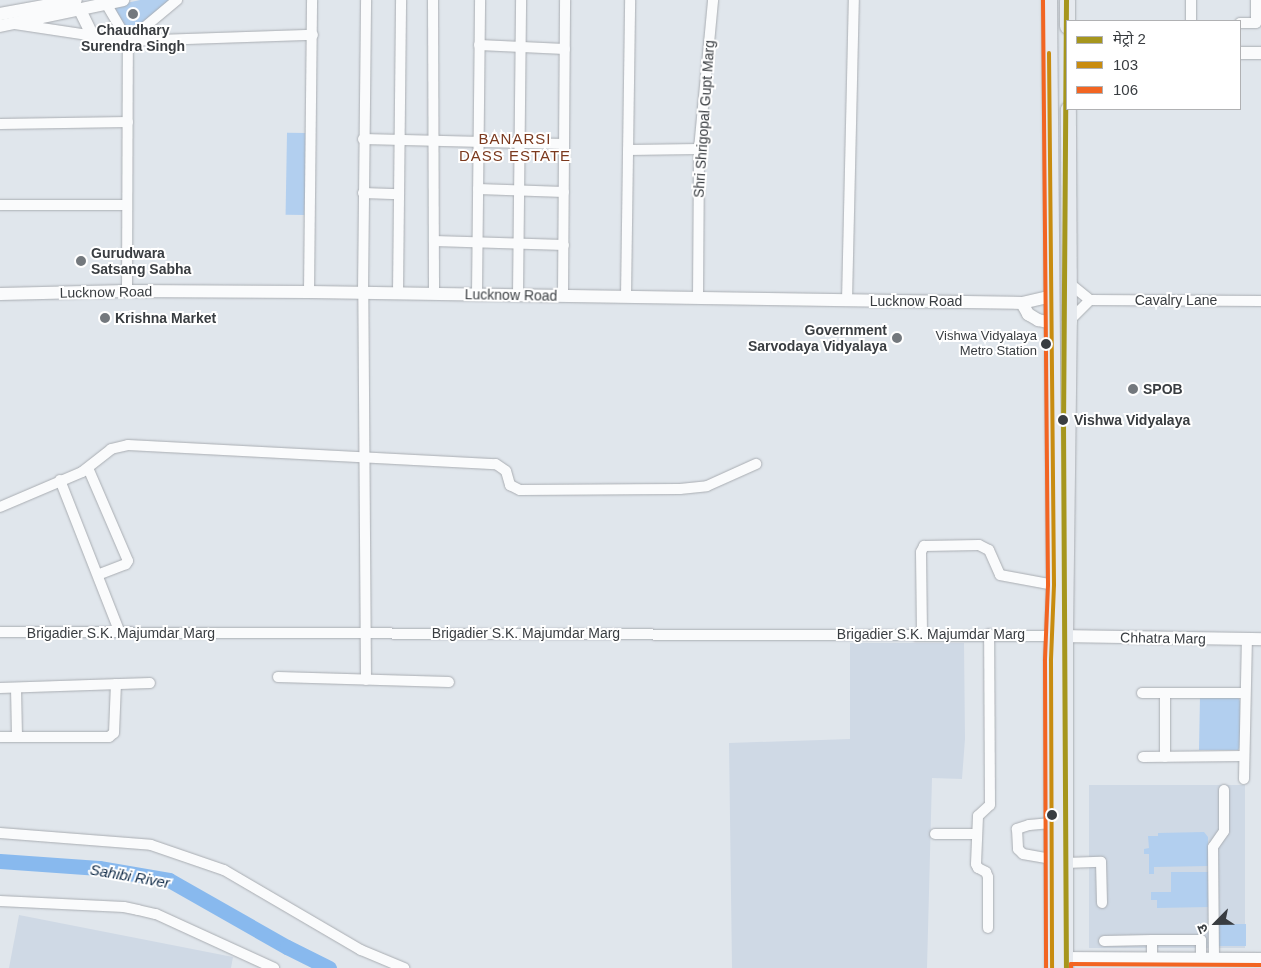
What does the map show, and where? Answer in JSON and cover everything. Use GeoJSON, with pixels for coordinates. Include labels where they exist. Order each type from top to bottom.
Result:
{"type":"FeatureCollection","features":[{"type":"Feature","properties":{"kind":"main road"},"geometry":{"type":"LineString","coordinates":[[1049,0],[1054,585],[1058,636],[1058,963]]}},
{"type":"Feature","properties":{"kind":"main road"},"geometry":{"type":"LineString","coordinates":[[1067,0],[1067,20]]}},
{"type":"Feature","properties":{"kind":"main road"},"geometry":{"type":"LineString","coordinates":[[1058,861],[1051,823],[1058,636],[1068,461],[1070,321],[1068,110]]}},
{"type":"Feature","properties":{"kind":"main road"},"geometry":{"type":"LineString","coordinates":[[1053,461],[1068,461]]}},
{"type":"Feature","properties":{"kind":"street"},"geometry":{"type":"LineString","coordinates":[[0,14],[123,0]]}},
{"type":"Feature","properties":{"kind":"street"},"geometry":{"type":"LineString","coordinates":[[128,40],[177,0]]}},
{"type":"Feature","properties":{"kind":"street"},"geometry":{"type":"LineString","coordinates":[[310,292],[312,0]]}},
{"type":"Feature","properties":{"kind":"street"},"geometry":{"type":"LineString","coordinates":[[366,0],[363,139],[366,680]]}},
{"type":"Feature","properties":{"kind":"street"},"geometry":{"type":"LineString","coordinates":[[398,293],[401,0]]}},
{"type":"Feature","properties":{"kind":"street"},"geometry":{"type":"LineString","coordinates":[[433,0],[434,294]]}},
{"type":"Feature","properties":{"kind":"street"},"geometry":{"type":"LineString","coordinates":[[477,294],[480,0]]}},
{"type":"Feature","properties":{"kind":"street"},"geometry":{"type":"LineString","coordinates":[[518,295],[521,0]]}},
{"type":"Feature","properties":{"kind":"street"},"geometry":{"type":"LineString","coordinates":[[564,296],[565,0]]}},
{"type":"Feature","properties":{"kind":"street"},"geometry":{"type":"LineString","coordinates":[[626,297],[630,0]]}},
{"type":"Feature","properties":{"kind":"street","name":"Shri Shrigopal Gupt Marg"},"geometry":{"type":"LineString","coordinates":[[698,298],[699,149],[713,0]]}},
{"type":"Feature","properties":{"kind":"street"},"geometry":{"type":"LineString","coordinates":[[848,301],[854,0]]}},
{"type":"Feature","properties":{"kind":"street"},"geometry":{"type":"LineString","coordinates":[[1191,0],[1191,20]]}},
{"type":"Feature","properties":{"kind":"street"},"geometry":{"type":"LineString","coordinates":[[1241,23],[1256,23],[1256,0]]}},
{"type":"Feature","properties":{"kind":"street"},"geometry":{"type":"LineString","coordinates":[[105,2],[128,40],[127,291]]}},
{"type":"Feature","properties":{"kind":"street"},"geometry":{"type":"LineString","coordinates":[[0,26],[15,24],[78,5]]}},
{"type":"Feature","properties":{"kind":"street"},"geometry":{"type":"LineString","coordinates":[[78,5],[92,35]]}},
{"type":"Feature","properties":{"kind":"street"},"geometry":{"type":"LineString","coordinates":[[15,24],[128,40],[313,35]]}},
{"type":"Feature","properties":{"kind":"street"},"geometry":{"type":"LineString","coordinates":[[479,45],[565,49]]}},
{"type":"Feature","properties":{"kind":"street"},"geometry":{"type":"LineString","coordinates":[[1241,53],[1261,53]]}},
{"type":"Feature","properties":{"kind":"street"},"geometry":{"type":"LineString","coordinates":[[0,124],[128,122]]}},
{"type":"Feature","properties":{"kind":"street"},"geometry":{"type":"LineString","coordinates":[[363,139],[478,144],[564,144]]}},
{"type":"Feature","properties":{"kind":"street"},"geometry":{"type":"LineString","coordinates":[[628,150],[699,149]]}},
{"type":"Feature","properties":{"kind":"street"},"geometry":{"type":"LineString","coordinates":[[478,189],[564,192]]}},
{"type":"Feature","properties":{"kind":"street"},"geometry":{"type":"LineString","coordinates":[[363,193],[399,194]]}},
{"type":"Feature","properties":{"kind":"street"},"geometry":{"type":"LineString","coordinates":[[0,205],[127,205]]}},
{"type":"Feature","properties":{"kind":"street"},"geometry":{"type":"LineString","coordinates":[[434,241],[564,245]]}},
{"type":"Feature","properties":{"kind":"street"},"geometry":{"type":"LineString","coordinates":[[1069,284],[1090,300],[1070,321]]}},
{"type":"Feature","properties":{"kind":"street","name":"Lucknow Road"},"geometry":{"type":"LineString","coordinates":[[0,294],[127,291],[310,292],[1022,302],[1052,296]]}},
{"type":"Feature","properties":{"kind":"street","name":"Cavalry Lane"},"geometry":{"type":"LineString","coordinates":[[1090,300],[1261,300]]}},
{"type":"Feature","properties":{"kind":"street"},"geometry":{"type":"LineString","coordinates":[[1022,302],[1028,314],[1038,320],[1052,323]]}},
{"type":"Feature","properties":{"kind":"street"},"geometry":{"type":"LineString","coordinates":[[0,506],[88,468],[111,449],[128,445],[496,464],[506,470],[510,485],[520,490],[680,489],[707,486],[756,464]]}},
{"type":"Feature","properties":{"kind":"street"},"geometry":{"type":"LineString","coordinates":[[88,468],[128,561],[126,564],[98,576]]}},
{"type":"Feature","properties":{"kind":"street"},"geometry":{"type":"LineString","coordinates":[[60,480],[120,633]]}},
{"type":"Feature","properties":{"kind":"street"},"geometry":{"type":"LineString","coordinates":[[922,634],[920,552],[924,546],[979,545],[989,550],[1000,575],[1054,585]]}},
{"type":"Feature","properties":{"kind":"street","name":"Brigadier S.K. Majumdar Marg"},"geometry":{"type":"LineString","coordinates":[[0,632],[990,634],[1058,636]]}},
{"type":"Feature","properties":{"kind":"street"},"geometry":{"type":"LineString","coordinates":[[988,928],[988,877],[986,872],[977,866],[977,834],[978,814],[990,805],[990,634]]}},
{"type":"Feature","properties":{"kind":"street","name":"Chhatra Marg"},"geometry":{"type":"LineString","coordinates":[[1058,636],[1261,640]]}},
{"type":"Feature","properties":{"kind":"street"},"geometry":{"type":"LineString","coordinates":[[1244,779],[1244,693],[1247,639]]}},
{"type":"Feature","properties":{"kind":"street"},"geometry":{"type":"LineString","coordinates":[[278,677],[449,682]]}},
{"type":"Feature","properties":{"kind":"street"},"geometry":{"type":"LineString","coordinates":[[0,688],[150,683]]}},
{"type":"Feature","properties":{"kind":"street"},"geometry":{"type":"LineString","coordinates":[[0,738],[17,736],[109,737],[114,733],[116,684]]}},
{"type":"Feature","properties":{"kind":"street"},"geometry":{"type":"LineString","coordinates":[[16,688],[17,736]]}},
{"type":"Feature","properties":{"kind":"street"},"geometry":{"type":"LineString","coordinates":[[1142,693],[1244,693]]}},
{"type":"Feature","properties":{"kind":"street"},"geometry":{"type":"LineString","coordinates":[[1165,693],[1165,757]]}},
{"type":"Feature","properties":{"kind":"street"},"geometry":{"type":"LineString","coordinates":[[1142,757],[1243,756]]}},
{"type":"Feature","properties":{"kind":"street"},"geometry":{"type":"LineString","coordinates":[[1214,959],[1213,847],[1224,831],[1224,790]]}},
{"type":"Feature","properties":{"kind":"street"},"geometry":{"type":"LineString","coordinates":[[1051,823],[1029,825],[1017,829],[1018,848],[1022,854],[1058,861],[1101,862],[1102,903]]}},
{"type":"Feature","properties":{"kind":"street"},"geometry":{"type":"LineString","coordinates":[[0,833],[151,845],[224,870],[340,939],[404,968]]}},
{"type":"Feature","properties":{"kind":"street"},"geometry":{"type":"LineString","coordinates":[[935,834],[977,834]]}},
{"type":"Feature","properties":{"kind":"street"},"geometry":{"type":"LineString","coordinates":[[0,901],[124,907],[156,914],[274,968]]}},
{"type":"Feature","properties":{"kind":"street"},"geometry":{"type":"LineString","coordinates":[[1147,962],[1152,940]]}},
{"type":"Feature","properties":{"kind":"street"},"geometry":{"type":"LineString","coordinates":[[1104,941],[1201,940],[1198,962]]}},
{"type":"Feature","properties":{"kind":"street"},"geometry":{"type":"LineString","coordinates":[[1058,963],[1198,962],[1214,959],[1246,964],[1261,959]]}},
{"type":"Feature","properties":{"kind":"shaded area"},"geometry":{"type":"Polygon","coordinates":[[[140,0],[171,0],[130,34],[113,6],[140,0]]]}},
{"type":"Feature","properties":{"kind":"shaded area"},"geometry":{"type":"Polygon","coordinates":[[[287,133],[306,133],[305,215],[286,215],[287,133]]]}},
{"type":"Feature","properties":{"kind":"shaded area"},"geometry":{"type":"Polygon","coordinates":[[[850,643],[964,643],[965,739],[962,779],[932,778],[927,968],[732,968],[729,743],[850,739],[850,643]]]}},
{"type":"Feature","properties":{"kind":"shaded area"},"geometry":{"type":"Polygon","coordinates":[[[1200,696],[1238,697],[1240,701],[1240,747],[1238,750],[1199,750],[1200,696]]]}},
{"type":"Feature","properties":{"kind":"shaded area"},"geometry":{"type":"Polygon","coordinates":[[[1089,785],[1245,785],[1245,948],[1089,948],[1089,785]]]}},
{"type":"Feature","properties":{"kind":"shaded area"},"geometry":{"type":"Polygon","coordinates":[[[1204,832],[1208,837],[1208,866],[1154,867],[1154,874],[1149,874],[1149,854],[1144,854],[1144,849],[1149,848],[1148,836],[1158,836],[1158,833],[1204,832]]]}},
{"type":"Feature","properties":{"kind":"shaded area"},"geometry":{"type":"Polygon","coordinates":[[[1171,872],[1208,872],[1209,907],[1157,908],[1157,900],[1151,900],[1151,892],[1171,892],[1171,872]]]}},
{"type":"Feature","properties":{"kind":"shaded area"},"geometry":{"type":"Polygon","coordinates":[[[19,915],[233,957],[231,968],[9,968],[19,915]]]}},
{"type":"Feature","properties":{"kind":"shaded area"},"geometry":{"type":"Polygon","coordinates":[[[1216,924],[1246,924],[1246,946],[1216,946],[1216,924]]]}},
{"type":"Feature","properties":{"kind":"waterway","name":"Sahibi River"},"geometry":{"type":"LineString","coordinates":[[0,861],[99,868],[169,880],[287,947],[329,968]]}},
{"type":"Feature","properties":{"kind":"metro line","name":"2"},"geometry":{"type":"LineString","coordinates":[[1066,0],[1063,421],[1066,968]]}},
{"type":"Feature","properties":{"kind":"transit line","name":"106"},"geometry":{"type":"LineString","coordinates":[[1043,0],[1048,585],[1045,661],[1046,968]]}},
{"type":"Feature","properties":{"kind":"transit line","name":"103"},"geometry":{"type":"LineString","coordinates":[[1049,53],[1054,585],[1051,661],[1052,968]]}},
{"type":"Feature","properties":{"kind":"transit line","name":"106"},"geometry":{"type":"LineString","coordinates":[[1071,968],[1071,964],[1261,965]]}},
{"type":"Feature","properties":{"kind":"place","name":"Chaudhary Surendra Singh"},"geometry":{"type":"Point","coordinates":[133,14]}},
{"type":"Feature","properties":{"kind":"place","name":"Gurudwara Satsang Sabha"},"geometry":{"type":"Point","coordinates":[81,261]}},
{"type":"Feature","properties":{"kind":"place","name":"Krishna Market"},"geometry":{"type":"Point","coordinates":[105,318]}},
{"type":"Feature","properties":{"kind":"place","name":"Government Sarvodaya Vidyalaya"},"geometry":{"type":"Point","coordinates":[897,338]}},
{"type":"Feature","properties":{"kind":"place","name":"Vishwa Vidyalaya Metro Station"},"geometry":{"type":"Point","coordinates":[1046,344]}},
{"type":"Feature","properties":{"kind":"place","name":"SPOB"},"geometry":{"type":"Point","coordinates":[1133,389]}},
{"type":"Feature","properties":{"kind":"place","name":"Vishwa Vidyalaya"},"geometry":{"type":"Point","coordinates":[1063,420]}},
{"type":"Feature","properties":{"kind":"district","name":"BANARSI DASS ESTATE"},"geometry":{"type":"Point","coordinates":[515,146]}}]}
